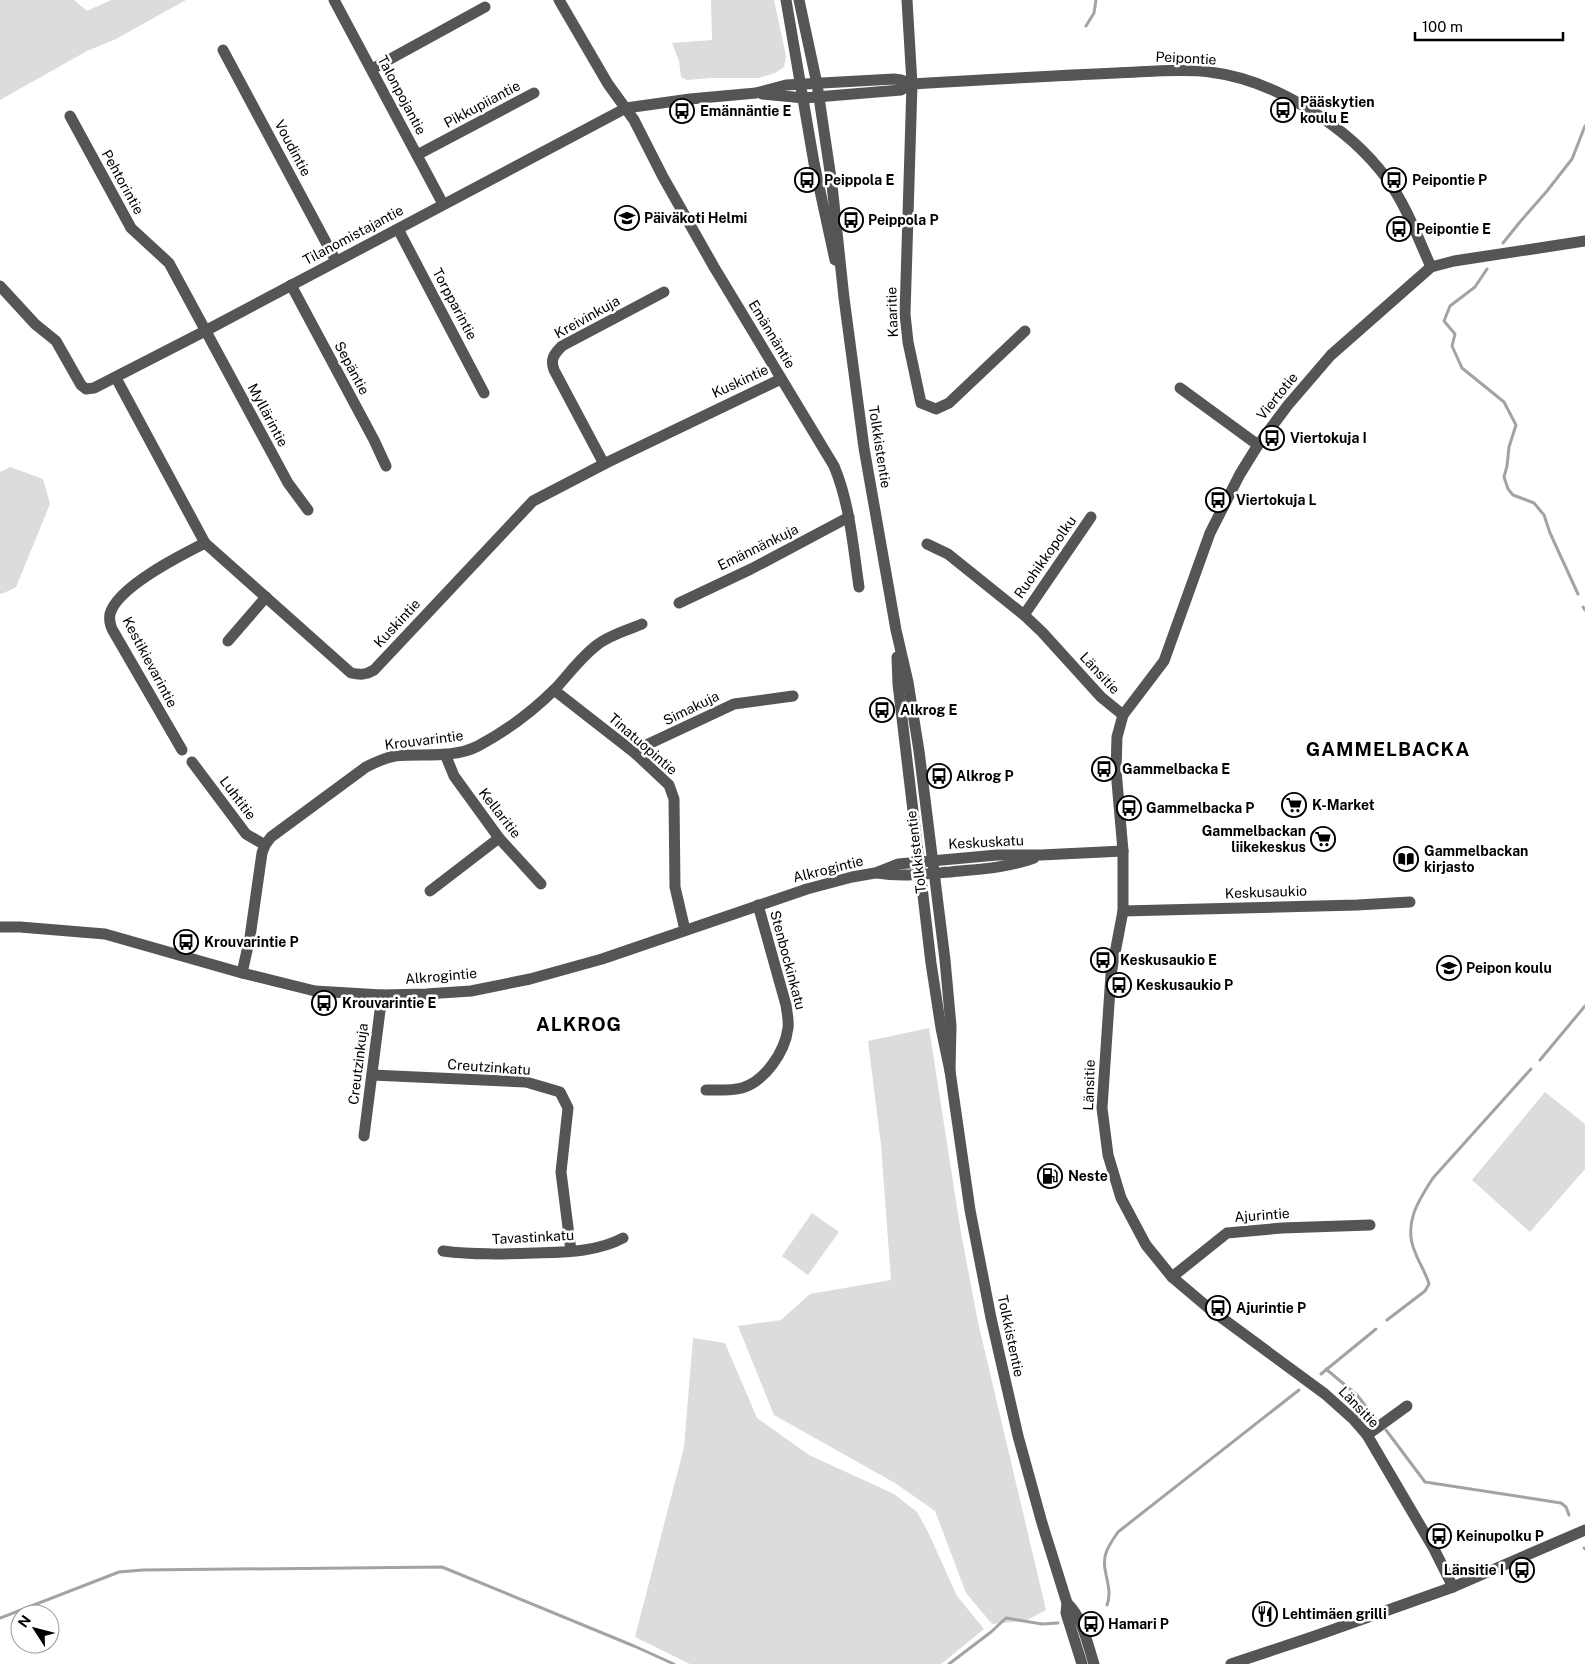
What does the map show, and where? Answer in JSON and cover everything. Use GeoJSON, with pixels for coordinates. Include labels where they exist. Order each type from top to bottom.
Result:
{"type":"FeatureCollection","features":[{"type":"Feature","properties":{"kind":"street","name":"Talonpojantie"},"geometry":{"type":"LineString","coordinates":[[334,0],[443,204]]}},
{"type":"Feature","properties":{"kind":"street","name":"Emännäntie"},"geometry":{"type":"LineString","coordinates":[[559,0],[608,84],[626,108],[647,143],[663,177],[714,267],[834,466],[840,481],[849,517],[859,587]]}},
{"type":"Feature","properties":{"kind":"street","name":"Tolkkistentie"},"geometry":{"type":"LineString","coordinates":[[786,0],[825,217],[844,298]]}},
{"type":"Feature","properties":{"kind":"street","name":"Tolkkistentie"},"geometry":{"type":"LineString","coordinates":[[799,0],[819,97],[838,233],[844,298],[864,448],[896,630],[908,682],[919,751],[931,860],[945,960],[951,1026],[950,1071]]}},
{"type":"Feature","properties":{"kind":"street"},"geometry":{"type":"LineString","coordinates":[[907,0],[912,84]]}},
{"type":"Feature","properties":{"kind":"street"},"geometry":{"type":"LineString","coordinates":[[372,69],[485,7]]}},
{"type":"Feature","properties":{"kind":"street","name":"Voudintie"},"geometry":{"type":"LineString","coordinates":[[223,50],[336,261]]}},
{"type":"Feature","properties":{"kind":"street","name":"Peipontie"},"geometry":{"type":"LineString","coordinates":[[756,93],[786,85],[894,79],[912,84],[1070,75],[1210,72],[1244,80],[1277,91],[1308,109],[1337,129],[1366,154],[1387,179],[1397,196],[1431,267]]}},
{"type":"Feature","properties":{"kind":"street","name":"Peipontie"},"geometry":{"type":"LineString","coordinates":[[756,93],[804,98],[901,90],[912,84]]}},
{"type":"Feature","properties":{"kind":"street","name":"Kaaritie"},"geometry":{"type":"LineString","coordinates":[[912,84],[905,314],[908,342],[921,403],[936,409],[949,403],[1025,331]]}},
{"type":"Feature","properties":{"kind":"street","name":"Pikkupiiantie"},"geometry":{"type":"LineString","coordinates":[[417,155],[534,92]]}},
{"type":"Feature","properties":{"kind":"street","name":"Tilanomistajantie"},"geometry":{"type":"LineString","coordinates":[[0,286],[35,324],[56,341],[81,385],[86,389],[94,388],[626,108],[690,99],[756,93]]}},
{"type":"Feature","properties":{"kind":"street","name":"Pehtorintie"},"geometry":{"type":"LineString","coordinates":[[70,116],[131,228],[169,263],[207,330]]}},
{"type":"Feature","properties":{"kind":"street","name":"Torpparintie"},"geometry":{"type":"LineString","coordinates":[[398,229],[484,393]]}},
{"type":"Feature","properties":{"kind":"street","name":"Viertotie"},"geometry":{"type":"LineString","coordinates":[[1123,715],[1164,661],[1210,533],[1232,489],[1258,445],[1304,385],[1331,356],[1431,267],[1454,261],[1585,241]]}},
{"type":"Feature","properties":{"kind":"street","name":"Sepäntie"},"geometry":{"type":"LineString","coordinates":[[291,285],[386,466]]}},
{"type":"Feature","properties":{"kind":"street","name":"Kreivinkuja"},"geometry":{"type":"LineString","coordinates":[[604,464],[554,370],[552,359],[562,346],[664,292]]}},
{"type":"Feature","properties":{"kind":"street","name":"Myllärintie"},"geometry":{"type":"LineString","coordinates":[[207,330],[288,483],[308,510]]}},
{"type":"Feature","properties":{"kind":"street","name":"Kuskintie"},"geometry":{"type":"LineString","coordinates":[[116,378],[205,543],[350,673],[366,674],[374,670],[533,501],[604,464],[781,379]]}},
{"type":"Feature","properties":{"kind":"street"},"geometry":{"type":"LineString","coordinates":[[1180,388],[1258,445]]}},
{"type":"Feature","properties":{"kind":"street","name":"Emännänkuja"},"geometry":{"type":"LineString","coordinates":[[679,603],[751,569],[849,517]]}},
{"type":"Feature","properties":{"kind":"street","name":"Ruohikkopolku"},"geometry":{"type":"LineString","coordinates":[[1024,614],[1091,517]]}},
{"type":"Feature","properties":{"kind":"street","name":"Kestikievarintie"},"geometry":{"type":"LineString","coordinates":[[182,750],[112,629],[110,615],[117,602],[155,570],[205,543]]}},
{"type":"Feature","properties":{"kind":"street","name":"Länsitie"},"geometry":{"type":"LineString","coordinates":[[926,544],[948,554],[1024,614],[1101,697],[1123,715],[1117,737],[1116,770],[1123,851],[1123,911],[1111,974],[1102,1098],[1103,1125],[1108,1155],[1121,1198],[1146,1245],[1172,1277],[1211,1310],[1325,1394],[1353,1419],[1367,1435],[1434,1549],[1454,1587]]}},
{"type":"Feature","properties":{"kind":"street"},"geometry":{"type":"LineString","coordinates":[[228,642],[266,596]]}},
{"type":"Feature","properties":{"kind":"street","name":"Krouvarintie"},"geometry":{"type":"LineString","coordinates":[[265,845],[271,837],[366,767],[395,756],[463,752],[479,745],[516,722],[554,690],[589,651],[599,643],[642,624]]}},
{"type":"Feature","properties":{"kind":"street","name":"Tolkkistentie"},"geometry":{"type":"LineString","coordinates":[[896,630],[898,684],[933,972],[941,1028],[950,1071],[970,1210],[991,1318],[1021,1445],[1066,1603],[1066,1613],[1082,1664]]}},
{"type":"Feature","properties":{"kind":"street","name":"Tinatuopintie"},"geometry":{"type":"LineString","coordinates":[[554,690],[636,754],[662,777],[672,791],[674,799],[675,886],[685,930]]}},
{"type":"Feature","properties":{"kind":"street","name":"Simakuja"},"geometry":{"type":"LineString","coordinates":[[636,754],[642,748],[734,704],[793,696]]}},
{"type":"Feature","properties":{"kind":"street","name":"Kellaritie"},"geometry":{"type":"LineString","coordinates":[[445,754],[454,776],[499,838],[541,884]]}},
{"type":"Feature","properties":{"kind":"street","name":"Luhtitie"},"geometry":{"type":"LineString","coordinates":[[192,762],[246,834],[265,845]]}},
{"type":"Feature","properties":{"kind":"street"},"geometry":{"type":"LineString","coordinates":[[430,892],[499,838]]}},
{"type":"Feature","properties":{"kind":"street"},"geometry":{"type":"LineString","coordinates":[[242,973],[250,937],[265,845]]}},
{"type":"Feature","properties":{"kind":"street","name":"Keskuskatu"},"geometry":{"type":"LineString","coordinates":[[931,860],[997,855],[1123,851]]}},
{"type":"Feature","properties":{"kind":"street","name":"Keskuskatu"},"geometry":{"type":"LineString","coordinates":[[933,873],[998,868],[1017,864],[1042,855]]}},
{"type":"Feature","properties":{"kind":"street","name":"Alkrogintie"},"geometry":{"type":"LineString","coordinates":[[0,927],[105,934],[242,973],[315,991],[382,995],[471,991],[530,979],[602,958],[807,889],[875,873],[898,864],[931,860]]}},
{"type":"Feature","properties":{"kind":"street","name":"Alkrogintie"},"geometry":{"type":"LineString","coordinates":[[875,873],[898,876],[933,873]]}},
{"type":"Feature","properties":{"kind":"street","name":"Keskusaukio"},"geometry":{"type":"LineString","coordinates":[[1123,911],[1410,902]]}},
{"type":"Feature","properties":{"kind":"street","name":"Stenbockinkatu"},"geometry":{"type":"LineString","coordinates":[[706,1090],[732,1090],[743,1088],[755,1082],[776,1059],[788,1030],[786,1005],[758,905]]}},
{"type":"Feature","properties":{"kind":"street","name":"Creutzinkuja"},"geometry":{"type":"LineString","coordinates":[[364,1136],[382,995]]}},
{"type":"Feature","properties":{"kind":"street","name":"Creutzinkatu"},"geometry":{"type":"LineString","coordinates":[[372,1075],[526,1082],[560,1092],[568,1108],[561,1172],[571,1251]]}},
{"type":"Feature","properties":{"kind":"street","name":"Ajurintie"},"geometry":{"type":"LineString","coordinates":[[1172,1277],[1227,1233],[1282,1228],[1370,1226]]}},
{"type":"Feature","properties":{"kind":"street","name":"Tavastinkatu"},"geometry":{"type":"LineString","coordinates":[[442,1251],[469,1255],[571,1251],[611,1244],[623,1238]]}},
{"type":"Feature","properties":{"kind":"street"},"geometry":{"type":"LineString","coordinates":[[1367,1435],[1407,1406]]}},
{"type":"Feature","properties":{"kind":"street"},"geometry":{"type":"LineString","coordinates":[[1231,1664],[1454,1587],[1585,1530]]}},
{"type":"Feature","properties":{"kind":"street","name":"Tolkkistentie"},"geometry":{"type":"LineString","coordinates":[[1066,1603],[1079,1618],[1094,1664]]}},
{"type":"Feature","properties":{"kind":"shaded area"},"geometry":{"type":"Polygon","coordinates":[[[0,0],[74,0],[87,11],[111,0],[186,0],[116,39],[87,51],[0,100],[0,0]]]}},
{"type":"Feature","properties":{"kind":"shaded area"},"geometry":{"type":"Polygon","coordinates":[[[711,0],[774,0],[786,56],[784,67],[775,73],[759,78],[687,80],[681,77],[679,61],[672,43],[712,40],[711,0]]]}},
{"type":"Feature","properties":{"kind":"shaded area"},"geometry":{"type":"Polygon","coordinates":[[[10,467],[43,479],[50,504],[16,587],[2,594],[0,593],[0,472],[10,467]]]}},
{"type":"Feature","properties":{"kind":"shaded area"},"geometry":{"type":"Polygon","coordinates":[[[929,1028],[961,1233],[978,1322],[1046,1610],[1025,1621],[992,1624],[966,1593],[935,1511],[895,1483],[774,1415],[738,1326],[781,1320],[810,1294],[891,1280],[881,1145],[868,1041],[929,1028]]]}},
{"type":"Feature","properties":{"kind":"shaded area"},"geometry":{"type":"Polygon","coordinates":[[[1545,1092],[1585,1124],[1585,1169],[1530,1232],[1472,1180],[1545,1092]]]}},
{"type":"Feature","properties":{"kind":"shaded area"},"geometry":{"type":"Polygon","coordinates":[[[812,1213],[839,1232],[808,1275],[782,1256],[812,1213]]]}},
{"type":"Feature","properties":{"kind":"shaded area"},"geometry":{"type":"Polygon","coordinates":[[[693,1338],[725,1343],[757,1418],[809,1455],[894,1494],[917,1512],[957,1596],[984,1629],[941,1664],[690,1664],[635,1637],[684,1447],[693,1338]]]}},
{"type":"Feature","properties":{"kind":"waterway"},"geometry":{"type":"LineString","coordinates":[[1086,26],[1094,13],[1096,0]]}},
{"type":"Feature","properties":{"kind":"waterway"},"geometry":{"type":"LineString","coordinates":[[1503,243],[1572,159],[1585,126]]}},
{"type":"Feature","properties":{"kind":"waterway"},"geometry":{"type":"LineString","coordinates":[[1487,269],[1475,287],[1450,306],[1444,321],[1455,334],[1452,346],[1462,368],[1504,402],[1516,425],[1509,447],[1504,477],[1508,489],[1513,495],[1534,503],[1544,515],[1550,533],[1578,594]]}},
{"type":"Feature","properties":{"kind":"waterway"},"geometry":{"type":"LineString","coordinates":[[1540,1060],[1585,1006]]}},
{"type":"Feature","properties":{"kind":"waterway"},"geometry":{"type":"LineString","coordinates":[[1387,1320],[1425,1291],[1429,1284],[1415,1252],[1411,1232],[1411,1222],[1422,1195],[1433,1178],[1531,1069]]}},
{"type":"Feature","properties":{"kind":"waterway"},"geometry":{"type":"LineString","coordinates":[[1321,1374],[1376,1329]]}},
{"type":"Feature","properties":{"kind":"waterway"},"geometry":{"type":"LineString","coordinates":[[1326,1369],[1357,1395],[1375,1418]]}},
{"type":"Feature","properties":{"kind":"waterway"},"geometry":{"type":"LineString","coordinates":[[1107,1605],[1109,1592],[1105,1559],[1108,1548],[1118,1532],[1299,1390]]}},
{"type":"Feature","properties":{"kind":"waterway"},"geometry":{"type":"LineString","coordinates":[[1386,1430],[1425,1482],[1561,1503],[1566,1507],[1569,1515]]}},
{"type":"Feature","properties":{"kind":"waterway"},"geometry":{"type":"LineString","coordinates":[[0,1618],[119,1572],[143,1570],[442,1567],[674,1664]]}},
{"type":"Feature","properties":{"kind":"waterway"},"geometry":{"type":"LineString","coordinates":[[949,1664],[1006,1618],[1042,1624],[1058,1623]]}},
{"type":"Feature","properties":{"kind":"place","name":"Pääskytien koulu E"},"geometry":{"type":"Point","coordinates":[1283,110]}},
{"type":"Feature","properties":{"kind":"place","name":"Emännäntie E"},"geometry":{"type":"Point","coordinates":[682,111]}},
{"type":"Feature","properties":{"kind":"place","name":"Peippola E"},"geometry":{"type":"Point","coordinates":[807,180]}},
{"type":"Feature","properties":{"kind":"place","name":"Peipontie P"},"geometry":{"type":"Point","coordinates":[1394,180]}},
{"type":"Feature","properties":{"kind":"place","name":"Päiväkoti Helmi"},"geometry":{"type":"Point","coordinates":[627,218]}},
{"type":"Feature","properties":{"kind":"place","name":"Peippola P"},"geometry":{"type":"Point","coordinates":[851,220]}},
{"type":"Feature","properties":{"kind":"place","name":"Peipontie E"},"geometry":{"type":"Point","coordinates":[1399,229]}},
{"type":"Feature","properties":{"kind":"place","name":"Viertokuja I"},"geometry":{"type":"Point","coordinates":[1272,438]}},
{"type":"Feature","properties":{"kind":"place","name":"Viertokuja L"},"geometry":{"type":"Point","coordinates":[1218,500]}},
{"type":"Feature","properties":{"kind":"place","name":"Alkrog E"},"geometry":{"type":"Point","coordinates":[882,710]}},
{"type":"Feature","properties":{"kind":"place","name":"Gammelbacka E"},"geometry":{"type":"Point","coordinates":[1104,769]}},
{"type":"Feature","properties":{"kind":"place","name":"Alkrog P"},"geometry":{"type":"Point","coordinates":[939,776]}},
{"type":"Feature","properties":{"kind":"place","name":"K-Market"},"geometry":{"type":"Point","coordinates":[1294,805]}},
{"type":"Feature","properties":{"kind":"place","name":"Gammelbacka P"},"geometry":{"type":"Point","coordinates":[1129,808]}},
{"type":"Feature","properties":{"kind":"place","name":"Gammelbackan liikekeskus"},"geometry":{"type":"Point","coordinates":[1323,839]}},
{"type":"Feature","properties":{"kind":"place","name":"Gammelbackan kirjasto"},"geometry":{"type":"Point","coordinates":[1406,859]}},
{"type":"Feature","properties":{"kind":"place","name":"Krouvarintie P"},"geometry":{"type":"Point","coordinates":[186,942]}},
{"type":"Feature","properties":{"kind":"place","name":"Keskusaukio E"},"geometry":{"type":"Point","coordinates":[1103,960]}},
{"type":"Feature","properties":{"kind":"place","name":"Peipon koulu"},"geometry":{"type":"Point","coordinates":[1449,968]}},
{"type":"Feature","properties":{"kind":"place","name":"Keskusaukio P"},"geometry":{"type":"Point","coordinates":[1119,985]}},
{"type":"Feature","properties":{"kind":"place","name":"Krouvarintie E"},"geometry":{"type":"Point","coordinates":[324,1003]}},
{"type":"Feature","properties":{"kind":"place","name":"Neste"},"geometry":{"type":"Point","coordinates":[1050,1176]}},
{"type":"Feature","properties":{"kind":"place","name":"Ajurintie P"},"geometry":{"type":"Point","coordinates":[1218,1308]}},
{"type":"Feature","properties":{"kind":"place","name":"Keinupolku P"},"geometry":{"type":"Point","coordinates":[1439,1536]}},
{"type":"Feature","properties":{"kind":"place","name":"Länsitie I"},"geometry":{"type":"Point","coordinates":[1522,1570]}},
{"type":"Feature","properties":{"kind":"place","name":"Lehtimäen grilli"},"geometry":{"type":"Point","coordinates":[1265,1614]}},
{"type":"Feature","properties":{"kind":"place","name":"Hamari P"},"geometry":{"type":"Point","coordinates":[1091,1624]}},
{"type":"Feature","properties":{"kind":"district","name":"GAMMELBACKA"},"geometry":{"type":"Point","coordinates":[1388,749]}},
{"type":"Feature","properties":{"kind":"district","name":"ALKROG"},"geometry":{"type":"Point","coordinates":[579,1024]}}]}
